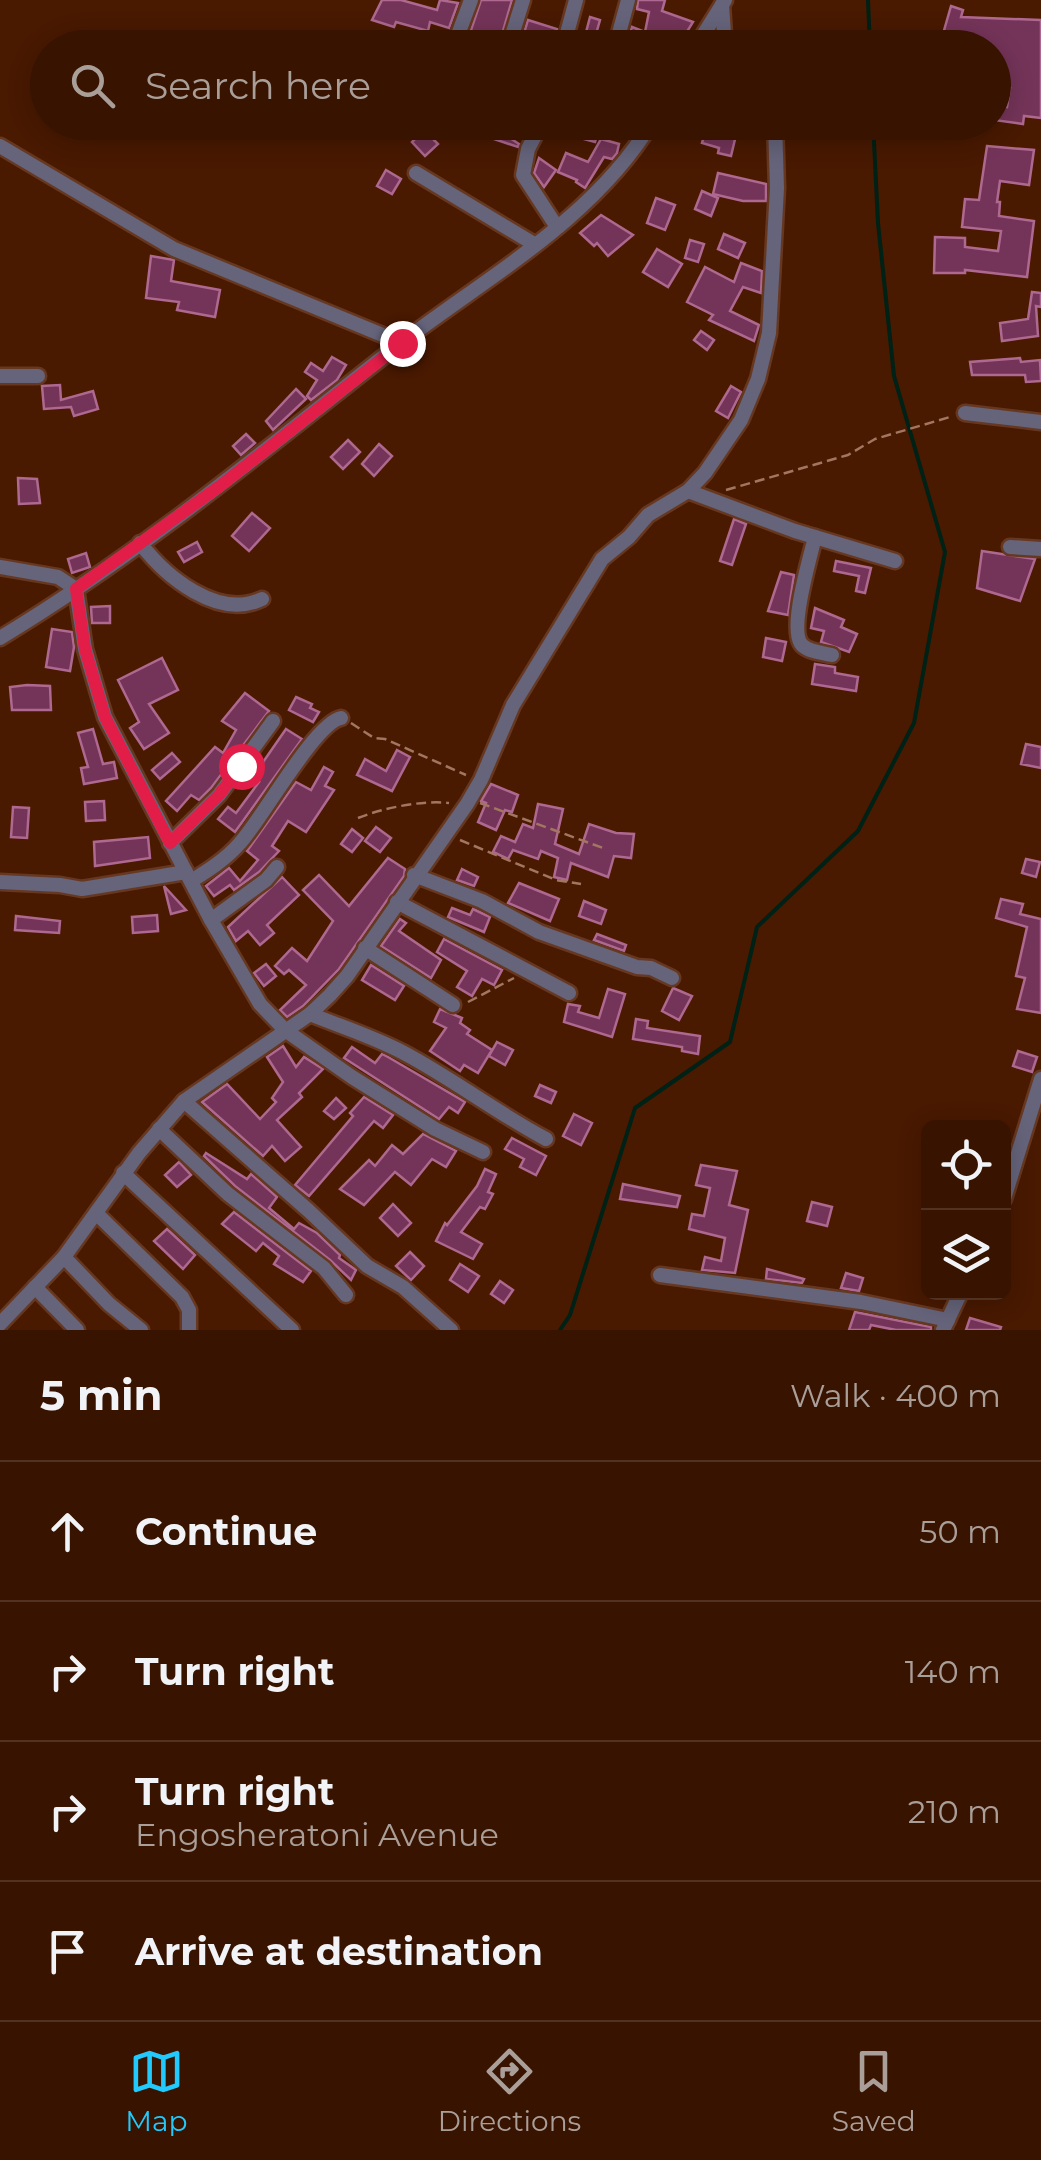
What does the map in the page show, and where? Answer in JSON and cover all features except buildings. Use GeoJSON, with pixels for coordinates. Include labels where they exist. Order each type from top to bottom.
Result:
{"type":"FeatureCollection","features":[{"type":"Feature","properties":{"kind":"street"},"geometry":{"type":"LineString","coordinates":[[460,30],[472,0]]}},
{"type":"Feature","properties":{"kind":"street"},"geometry":{"type":"LineString","coordinates":[[514,30],[524,0]]}},
{"type":"Feature","properties":{"kind":"street"},"geometry":{"type":"LineString","coordinates":[[568,30],[576,0]]}},
{"type":"Feature","properties":{"kind":"street"},"geometry":{"type":"LineString","coordinates":[[620,30],[628,0]]}},
{"type":"Feature","properties":{"kind":"street"},"geometry":{"type":"LineString","coordinates":[[706,30],[724,2]]}},
{"type":"Feature","properties":{"kind":"street"},"geometry":{"type":"LineString","coordinates":[[724,2],[724,30]]}},
{"type":"Feature","properties":{"kind":"street"},"geometry":{"type":"LineString","coordinates":[[533,140],[523,175],[557,227]]}},
{"type":"Feature","properties":{"kind":"street"},"geometry":{"type":"LineString","coordinates":[[0,638],[220,486],[557,227],[611,180],[639,140]]}},
{"type":"Feature","properties":{"kind":"street"},"geometry":{"type":"LineString","coordinates":[[1,1327],[64,1256],[123,1173],[184,1101],[310,1014],[347,976],[482,780],[513,704],[602,559],[648,515],[688,491],[741,420],[758,379],[772,304],[778,188],[775,140]]}},
{"type":"Feature","properties":{"kind":"street"},"geometry":{"type":"LineString","coordinates":[[0,146],[174,249],[402,343]]}},
{"type":"Feature","properties":{"kind":"street"},"geometry":{"type":"LineString","coordinates":[[416,173],[534,244]]}},
{"type":"Feature","properties":{"kind":"street"},"geometry":{"type":"LineString","coordinates":[[0,376],[38,376]]}},
{"type":"Feature","properties":{"kind":"street"},"geometry":{"type":"LineString","coordinates":[[965,413],[1041,422]]}},
{"type":"Feature","properties":{"kind":"street"},"geometry":{"type":"LineString","coordinates":[[688,491],[895,561]]}},
{"type":"Feature","properties":{"kind":"street"},"geometry":{"type":"LineString","coordinates":[[815,537],[795,629],[802,645],[832,655]]}},
{"type":"Feature","properties":{"kind":"street"},"geometry":{"type":"LineString","coordinates":[[140,543],[158,568],[207,596],[238,607],[262,599]]}},
{"type":"Feature","properties":{"kind":"street"},"geometry":{"type":"LineString","coordinates":[[1010,546],[1041,550]]}},
{"type":"Feature","properties":{"kind":"street"},"geometry":{"type":"LineString","coordinates":[[0,566],[58,577],[76,589],[85,649],[105,717],[260,1004],[285,1030],[386,1098],[482,1152]]}},
{"type":"Feature","properties":{"kind":"street"},"geometry":{"type":"LineString","coordinates":[[0,882],[60,884],[82,889],[189,877],[236,848],[319,733],[334,719],[341,718]]}},
{"type":"Feature","properties":{"kind":"street"},"geometry":{"type":"LineString","coordinates":[[170,843],[219,795],[273,721]]}},
{"type":"Feature","properties":{"kind":"street"},"geometry":{"type":"LineString","coordinates":[[212,920],[266,880],[277,867]]}},
{"type":"Feature","properties":{"kind":"street"},"geometry":{"type":"LineString","coordinates":[[414,875],[482,901],[539,932],[672,978]]}},
{"type":"Feature","properties":{"kind":"street"},"geometry":{"type":"LineString","coordinates":[[396,902],[569,993]]}},
{"type":"Feature","properties":{"kind":"street"},"geometry":{"type":"LineString","coordinates":[[365,948],[453,1004]]}},
{"type":"Feature","properties":{"kind":"street"},"geometry":{"type":"LineString","coordinates":[[310,1014],[346,1025],[403,1052],[546,1139]]}},
{"type":"Feature","properties":{"kind":"street"},"geometry":{"type":"LineString","coordinates":[[1011,1175],[1041,1078]]}},
{"type":"Feature","properties":{"kind":"street"},"geometry":{"type":"LineString","coordinates":[[184,1101],[367,1266],[403,1287],[451,1330]]}},
{"type":"Feature","properties":{"kind":"street"},"geometry":{"type":"LineString","coordinates":[[160,1129],[228,1194],[324,1268],[346,1295]]}},
{"type":"Feature","properties":{"kind":"street"},"geometry":{"type":"LineString","coordinates":[[123,1173],[292,1330]]}},
{"type":"Feature","properties":{"kind":"street"},"geometry":{"type":"LineString","coordinates":[[96,1213],[182,1297],[189,1310],[189,1330]]}},
{"type":"Feature","properties":{"kind":"street"},"geometry":{"type":"LineString","coordinates":[[64,1256],[109,1304],[141,1330]]}},
{"type":"Feature","properties":{"kind":"street"},"geometry":{"type":"LineString","coordinates":[[660,1275],[860,1302],[946,1325],[958,1300]]}},
{"type":"Feature","properties":{"kind":"street"},"geometry":{"type":"LineString","coordinates":[[35,1287],[77,1330]]}},
{"type":"Feature","properties":{"kind":"path"},"geometry":{"type":"LineString","coordinates":[[706,498],[749,482],[848,456],[875,440],[965,413]]}},
{"type":"Feature","properties":{"kind":"path"},"geometry":{"type":"LineString","coordinates":[[341,718],[374,738],[482,780]]}},
{"type":"Feature","properties":{"kind":"path"},"geometry":{"type":"LineString","coordinates":[[358,818],[433,801],[468,802],[603,848]]}},
{"type":"Feature","properties":{"kind":"path"},"geometry":{"type":"LineString","coordinates":[[445,833],[556,880],[581,884]]}},
{"type":"Feature","properties":{"kind":"path"},"geometry":{"type":"LineString","coordinates":[[453,1004],[462,1006],[523,970]]}},
{"type":"Feature","properties":{"kind":"waterway"},"geometry":{"type":"LineString","coordinates":[[868,0],[869,30]]}},
{"type":"Feature","properties":{"kind":"waterway"},"geometry":{"type":"LineString","coordinates":[[560,1330],[570,1315],[635,1108],[730,1042],[757,927],[858,831],[914,723],[945,552],[894,376],[874,140]]}},
{"type":"Feature","properties":{"kind":"route"},"geometry":{"type":"LineString","coordinates":[[241,766],[219,795],[170,843],[105,717],[85,649],[76,589],[220,486],[402,343]]}}]}
